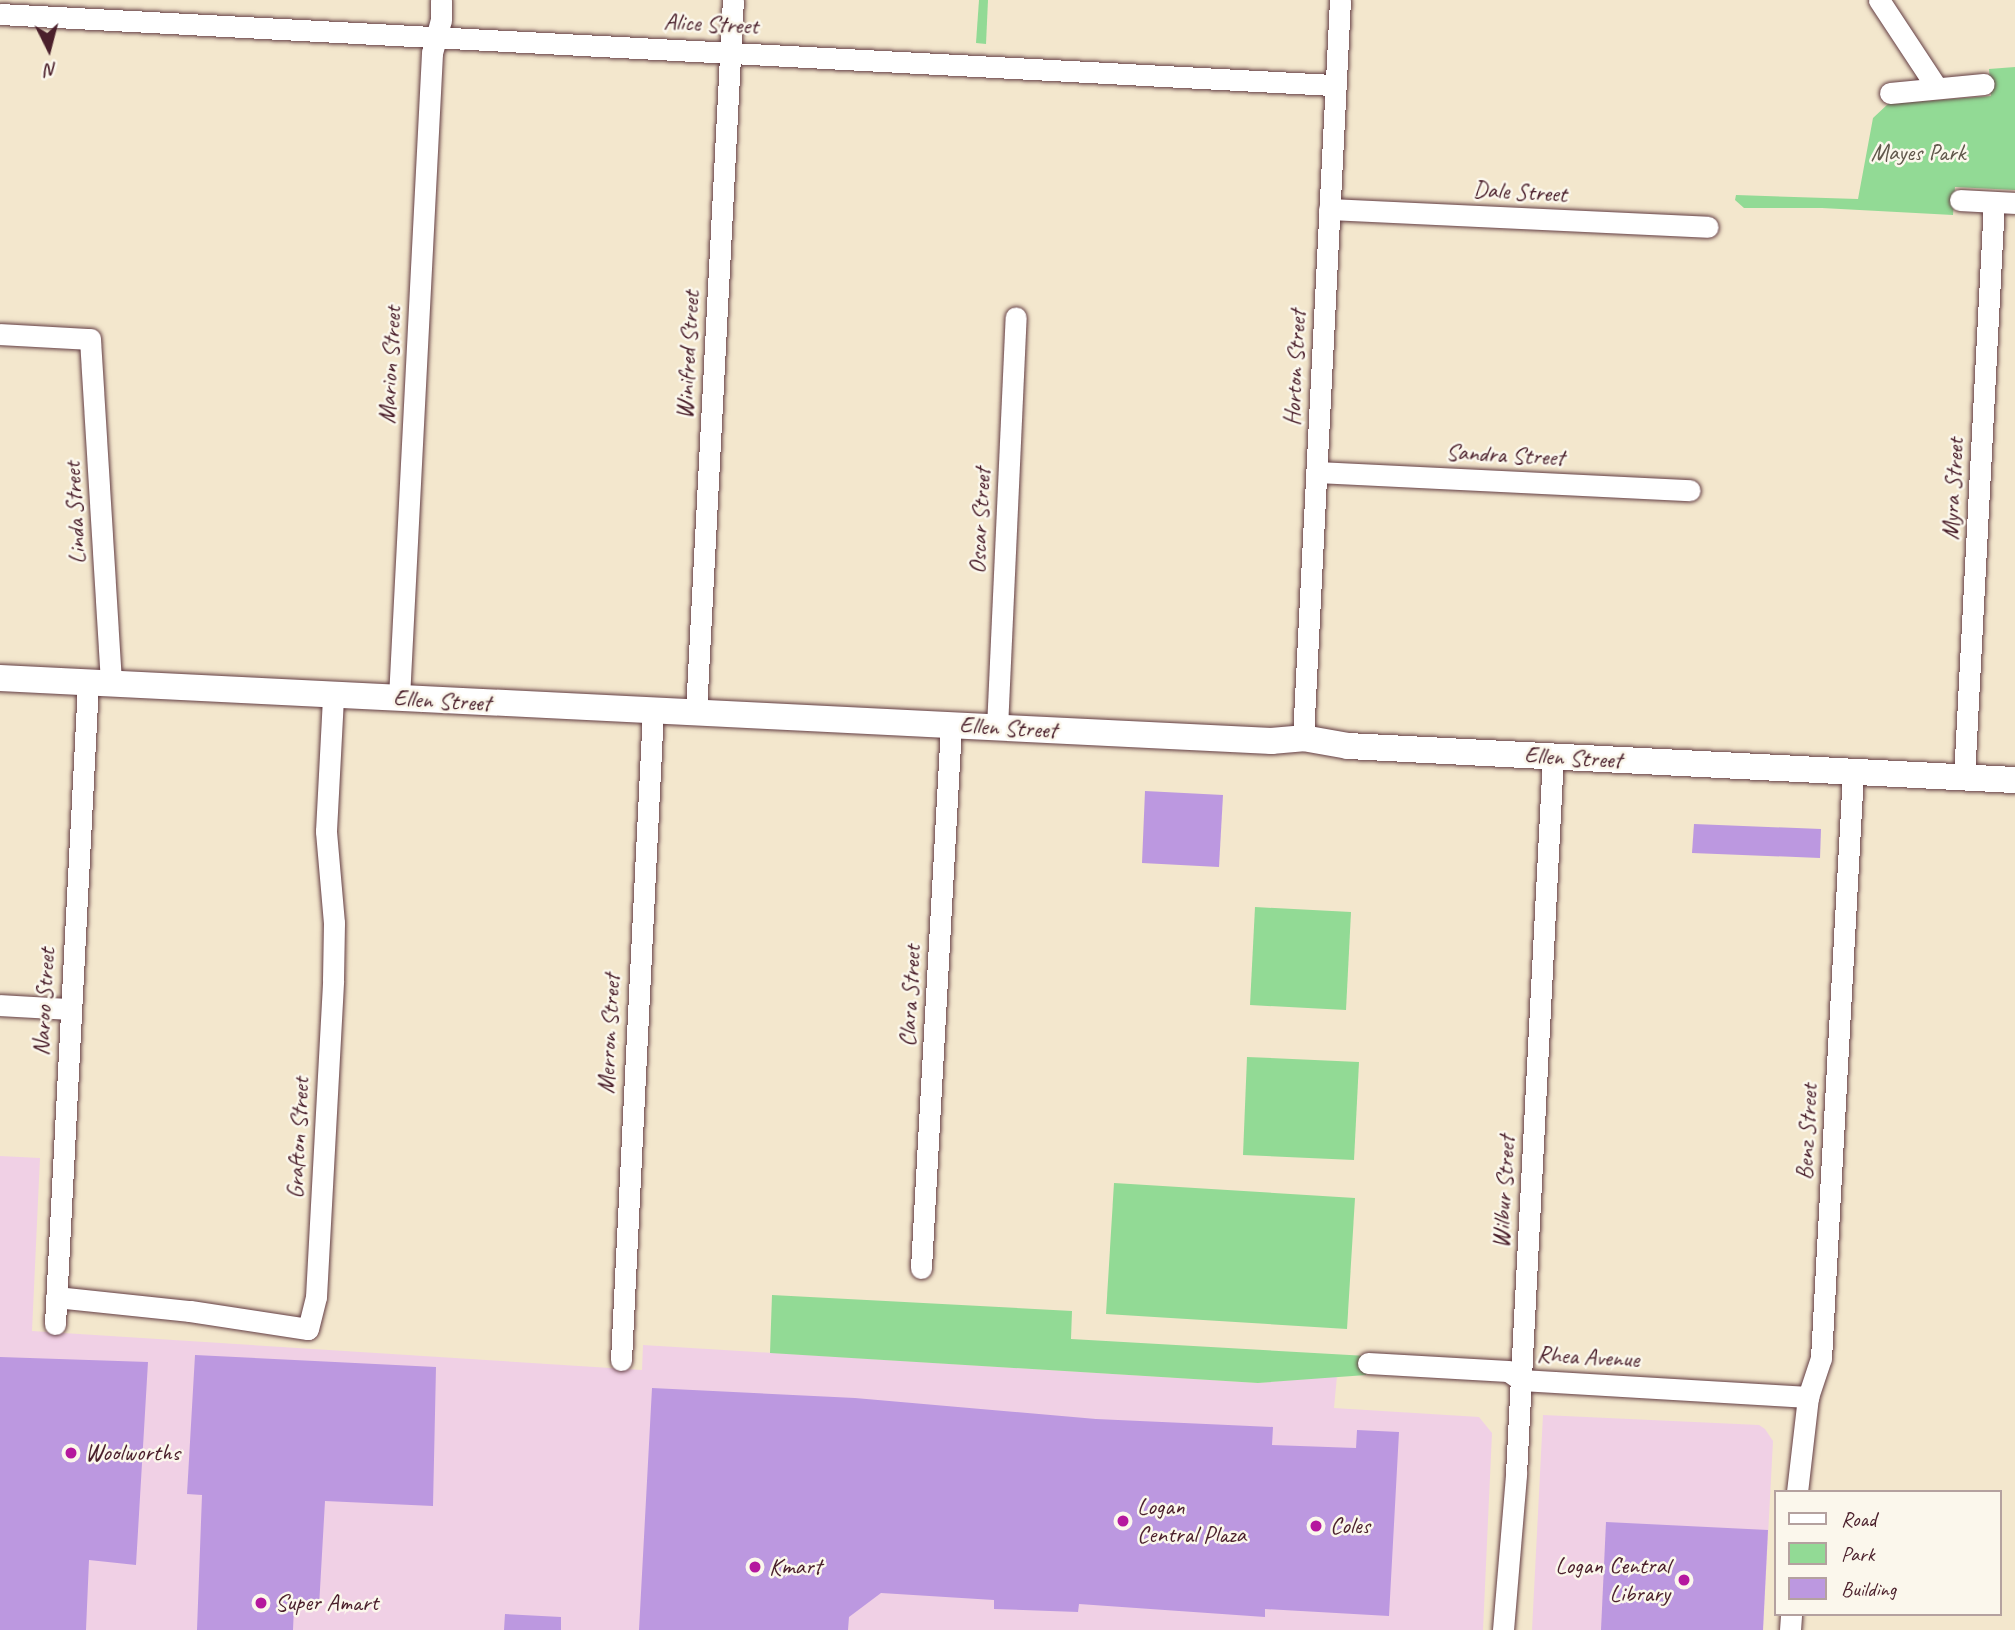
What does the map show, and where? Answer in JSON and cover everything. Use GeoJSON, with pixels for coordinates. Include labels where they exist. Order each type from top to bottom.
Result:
{"type":"FeatureCollection","features":[{"type":"Feature","properties":{"kind":"street","name":"Marion Street"},"geometry":{"type":"LineString","coordinates":[[399,698],[432,53],[441,0]]}},
{"type":"Feature","properties":{"kind":"street","name":"Winifred Street"},"geometry":{"type":"LineString","coordinates":[[696,712],[733,0]]}},
{"type":"Feature","properties":{"kind":"street","name":"Horton Street"},"geometry":{"type":"LineString","coordinates":[[1303,737],[1340,0]]}},
{"type":"Feature","properties":{"kind":"street"},"geometry":{"type":"LineString","coordinates":[[1879,0],[1937,88]]}},
{"type":"Feature","properties":{"kind":"street","name":"Alice Street"},"geometry":{"type":"LineString","coordinates":[[0,14],[436,35],[1334,85]]}},
{"type":"Feature","properties":{"kind":"street"},"geometry":{"type":"LineString","coordinates":[[1890,93],[1983,84]]}},
{"type":"Feature","properties":{"kind":"street","name":"Myra Street"},"geometry":{"type":"LineString","coordinates":[[1959,200],[2005,203],[1964,778]]}},
{"type":"Feature","properties":{"kind":"street","name":"Dale Street"},"geometry":{"type":"LineString","coordinates":[[1329,209],[1708,227]]}},
{"type":"Feature","properties":{"kind":"street","name":"Oscar Street"},"geometry":{"type":"LineString","coordinates":[[997,728],[1016,317]]}},
{"type":"Feature","properties":{"kind":"street","name":"Linda Street"},"geometry":{"type":"LineString","coordinates":[[0,334],[90,339],[100,683]]}},
{"type":"Feature","properties":{"kind":"street","name":"Sandra Street"},"geometry":{"type":"LineString","coordinates":[[1317,472],[1690,490]]}},
{"type":"Feature","properties":{"kind":"street","name":"Ellen Street"},"geometry":{"type":"LineString","coordinates":[[0,678],[1271,741],[1303,737],[1348,746],[2015,780]]}},
{"type":"Feature","properties":{"kind":"street","name":"Naroo Street"},"geometry":{"type":"LineString","coordinates":[[55,1324],[70,1009],[100,683]]}},
{"type":"Feature","properties":{"kind":"street","name":"Grafton Street"},"geometry":{"type":"LineString","coordinates":[[56,1297],[190,1311],[308,1329],[316,1297],[333,980],[334,923],[326,831],[333,696]]}},
{"type":"Feature","properties":{"kind":"street","name":"Merron Street"},"geometry":{"type":"LineString","coordinates":[[621,1360],[653,711]]}},
{"type":"Feature","properties":{"kind":"street","name":"Clara Street"},"geometry":{"type":"LineString","coordinates":[[921,1268],[951,726]]}},
{"type":"Feature","properties":{"kind":"street","name":"Wilbur Street"},"geometry":{"type":"LineString","coordinates":[[1503,1630],[1521,1380],[1553,757]]}},
{"type":"Feature","properties":{"kind":"street","name":"Benz Street"},"geometry":{"type":"LineString","coordinates":[[1797,1490],[1808,1396],[1821,1358],[1853,772]]}},
{"type":"Feature","properties":{"kind":"street"},"geometry":{"type":"LineString","coordinates":[[0,1005],[70,1009]]}},
{"type":"Feature","properties":{"kind":"street","name":"Rhea Avenue"},"geometry":{"type":"LineString","coordinates":[[1368,1363],[1508,1371],[1521,1380],[1808,1396]]}},
{"type":"Feature","properties":{"kind":"shaded area","name":"Logan Central Plaza"},"geometry":{"type":"Polygon","coordinates":[[[0,1156],[40,1158],[32,1331],[642,1370],[643,1345],[1258,1383],[1337,1376],[1334,1408],[1479,1417],[1492,1433],[1483,1630],[0,1630],[0,1156]]]}},
{"type":"Feature","properties":{"kind":"shaded area"},"geometry":{"type":"Polygon","coordinates":[[[1543,1415],[1759,1425],[1765,1429],[1773,1441],[1763,1630],[1532,1630],[1543,1415]]]}},
{"type":"Feature","properties":{"kind":"green space"},"geometry":{"type":"Polygon","coordinates":[[[979,0],[988,0],[986,44],[976,43],[979,0]]]}},
{"type":"Feature","properties":{"kind":"green space","name":"Mayes Park"},"geometry":{"type":"Polygon","coordinates":[[[2015,67],[2015,190],[1955,187],[1953,215],[1822,208],[1744,208],[1735,200],[1736,195],[1858,199],[1873,118],[1888,104],[1991,96],[1989,69],[2015,67]]]}},
{"type":"Feature","properties":{"kind":"green space"},"geometry":{"type":"Polygon","coordinates":[[[1255,907],[1351,912],[1346,1010],[1250,1005],[1255,907]]]}},
{"type":"Feature","properties":{"kind":"green space"},"geometry":{"type":"Polygon","coordinates":[[[1247,1057],[1359,1062],[1354,1160],[1243,1155],[1247,1057]]]}},
{"type":"Feature","properties":{"kind":"green space"},"geometry":{"type":"Polygon","coordinates":[[[1114,1183],[1355,1198],[1347,1329],[1106,1314],[1114,1183]]]}},
{"type":"Feature","properties":{"kind":"green space"},"geometry":{"type":"Polygon","coordinates":[[[772,1295],[1072,1311],[1071,1339],[1367,1356],[1366,1375],[1258,1383],[770,1353],[772,1295]]]}},
{"type":"Feature","properties":{"kind":"building"},"geometry":{"type":"Polygon","coordinates":[[[1145,791],[1223,795],[1219,867],[1142,863],[1145,791]]]}},
{"type":"Feature","properties":{"kind":"building"},"geometry":{"type":"Polygon","coordinates":[[[1694,824],[1821,829],[1820,858],[1692,853],[1694,824]]]}},
{"type":"Feature","properties":{"kind":"building"},"geometry":{"type":"Polygon","coordinates":[[[195,1355],[436,1367],[433,1506],[325,1501],[319,1607],[294,1607],[293,1630],[197,1630],[202,1495],[187,1494],[195,1355]]]}},
{"type":"Feature","properties":{"kind":"building","name":"Woolworths"},"geometry":{"type":"Polygon","coordinates":[[[0,1357],[148,1362],[136,1565],[89,1560],[86,1630],[0,1630],[0,1357]]]}},
{"type":"Feature","properties":{"kind":"building","name":"Logan Central Plaza"},"geometry":{"type":"Polygon","coordinates":[[[652,1388],[855,1398],[1096,1419],[1273,1427],[1272,1445],[1356,1448],[1357,1430],[1399,1432],[1389,1616],[1265,1609],[1265,1617],[1079,1604],[1078,1612],[994,1609],[994,1600],[881,1593],[849,1617],[848,1630],[639,1630],[652,1388]]]}},
{"type":"Feature","properties":{"kind":"building","name":"Logan Central Library"},"geometry":{"type":"Polygon","coordinates":[[[1606,1522],[1768,1530],[1763,1630],[1601,1630],[1606,1522]]]}},
{"type":"Feature","properties":{"kind":"building"},"geometry":{"type":"Polygon","coordinates":[[[505,1614],[561,1617],[561,1630],[504,1630],[505,1614]]]}},
{"type":"Feature","properties":{"kind":"place","name":"Woolworths"},"geometry":{"type":"Point","coordinates":[71,1453]}},
{"type":"Feature","properties":{"kind":"place","name":"Logan Central Plaza"},"geometry":{"type":"Point","coordinates":[1123,1521]}},
{"type":"Feature","properties":{"kind":"place","name":"Coles"},"geometry":{"type":"Point","coordinates":[1316,1526]}},
{"type":"Feature","properties":{"kind":"place","name":"Kmart"},"geometry":{"type":"Point","coordinates":[755,1567]}},
{"type":"Feature","properties":{"kind":"place","name":"Logan Central Library"},"geometry":{"type":"Point","coordinates":[1684,1580]}},
{"type":"Feature","properties":{"kind":"place","name":"Super Amart"},"geometry":{"type":"Point","coordinates":[261,1603]}}]}
